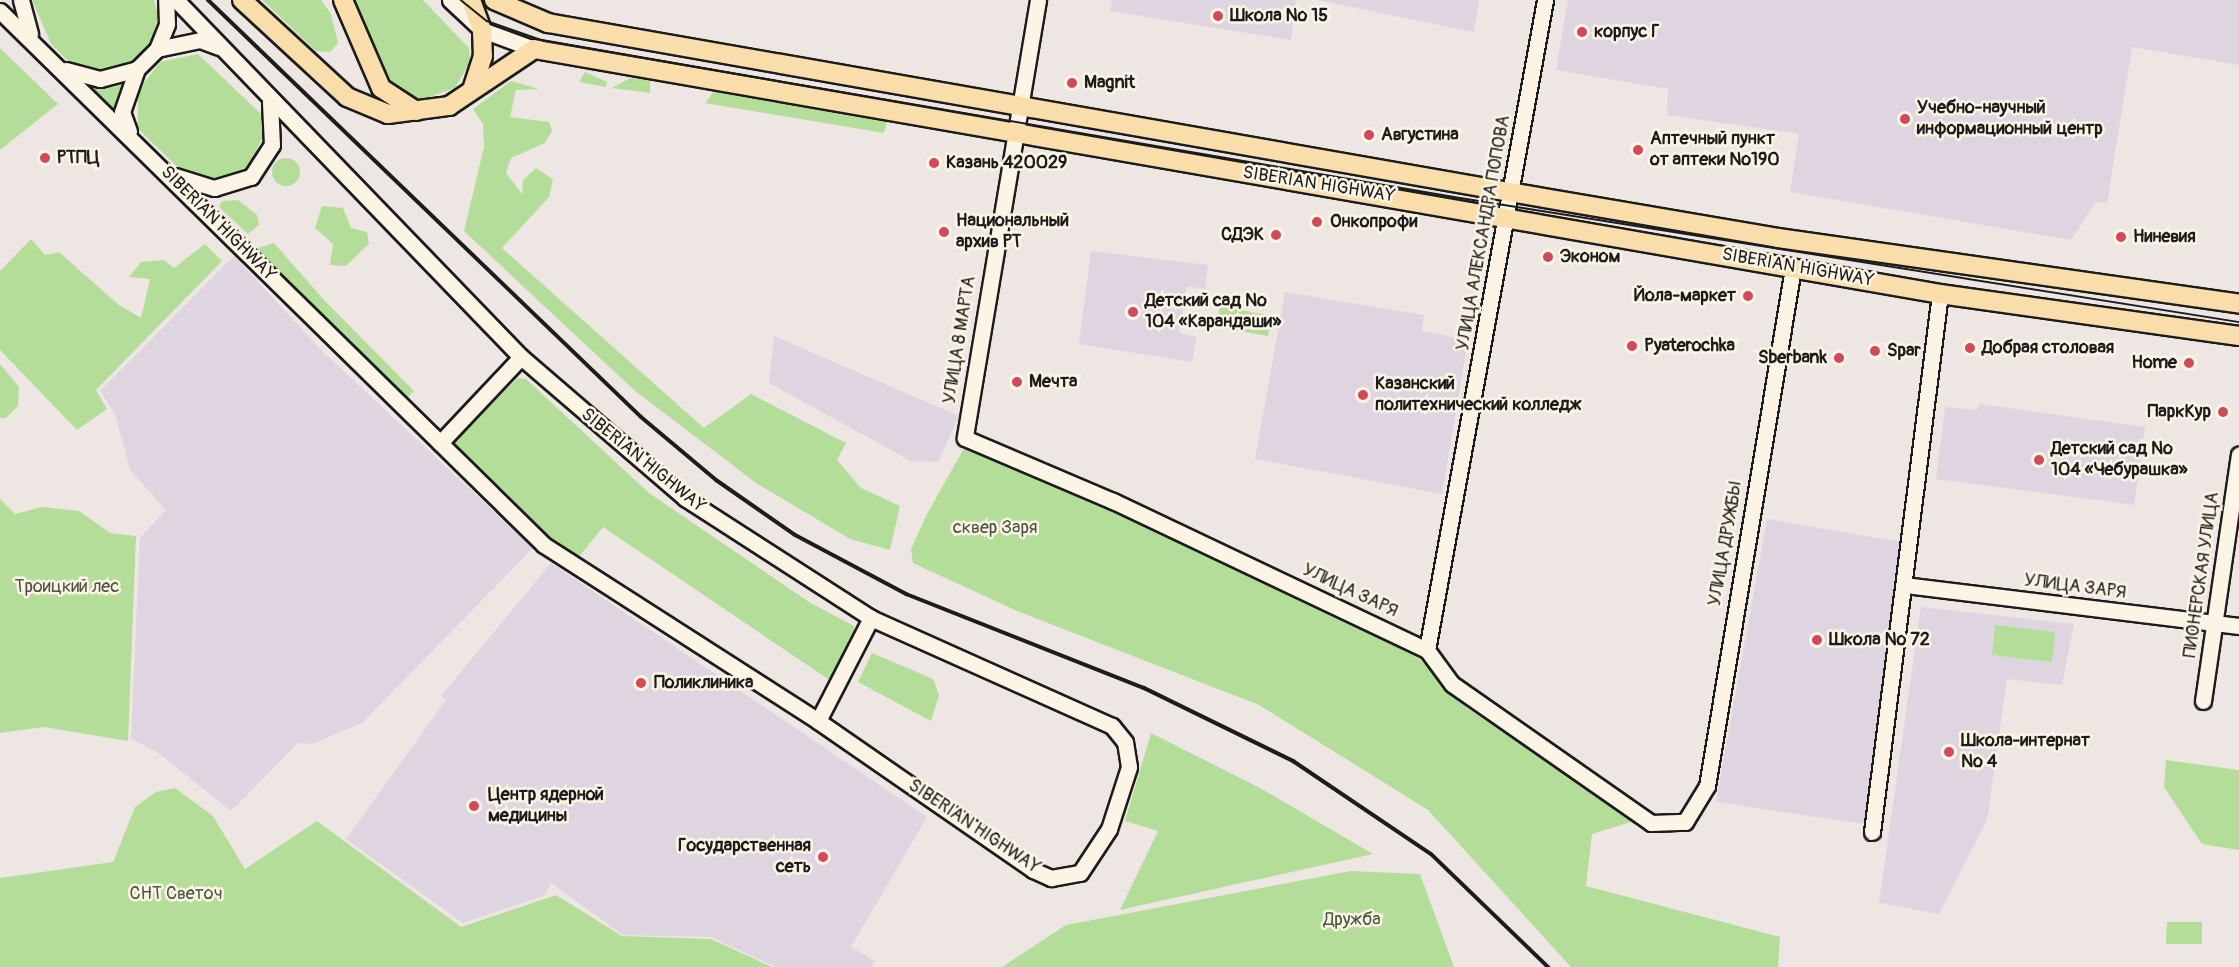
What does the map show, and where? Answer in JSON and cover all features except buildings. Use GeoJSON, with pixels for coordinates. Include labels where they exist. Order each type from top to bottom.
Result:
{"type":"FeatureCollection","features":[{"type":"Feature","properties":{"kind":"main road"},"geometry":{"type":"LineString","coordinates":[[242,0],[347,97],[388,114],[424,113],[449,106],[473,87],[534,50]]}},
{"type":"Feature","properties":{"kind":"main road"},"geometry":{"type":"LineString","coordinates":[[343,0],[381,88],[398,104],[424,113]]}},
{"type":"Feature","properties":{"kind":"main road"},"geometry":{"type":"LineString","coordinates":[[471,0],[482,30],[483,56],[473,87]]}},
{"type":"Feature","properties":{"kind":"main road","name":"SIBERIAN HIGHWAY"},"geometry":{"type":"LineString","coordinates":[[494,0],[548,23],[1512,192],[1778,238],[2239,304]]}},
{"type":"Feature","properties":{"kind":"main road","name":"SIBERIAN HIGHWAY"},"geometry":{"type":"LineString","coordinates":[[534,50],[1015,134],[1508,216],[1940,294],[2239,336]]}},
{"type":"Feature","properties":{"kind":"street"},"geometry":{"type":"LineString","coordinates":[[21,0],[27,30],[37,44]]}},
{"type":"Feature","properties":{"kind":"street","name":"SIBERIAN HIGHWAY"},"geometry":{"type":"LineString","coordinates":[[131,136],[122,112],[137,69],[157,49],[167,24],[166,0]]}},
{"type":"Feature","properties":{"kind":"street","name":"SIBERIAN HIGHWAY"},"geometry":{"type":"LineString","coordinates":[[0,11],[63,69],[544,545],[818,721],[1034,870],[1068,879],[1080,873],[1109,829],[1128,766],[1125,742],[1096,716],[871,618],[685,498],[521,357],[270,102],[176,0]]}},
{"type":"Feature","properties":{"kind":"street","name":"SIBERIAN HIGHWAY"},"geometry":{"type":"LineString","coordinates":[[450,0],[482,30],[534,50]]}},
{"type":"Feature","properties":{"kind":"street","name":"УЛИЦА 8 МАРТА"},"geometry":{"type":"LineString","coordinates":[[964,438],[1038,0]]}},
{"type":"Feature","properties":{"kind":"street","name":"УЛИЦА АЛЕКСАНДРА ПОПОВА"},"geometry":{"type":"LineString","coordinates":[[1427,650],[1508,216],[1545,0]]}},
{"type":"Feature","properties":{"kind":"street"},"geometry":{"type":"LineString","coordinates":[[157,49],[200,40],[221,48]]}},
{"type":"Feature","properties":{"kind":"street","name":"SIBERIAN HIGHWAY"},"geometry":{"type":"LineString","coordinates":[[63,69],[100,79],[137,69]]}},
{"type":"Feature","properties":{"kind":"street"},"geometry":{"type":"LineString","coordinates":[[167,172],[214,188],[251,177],[272,145],[270,102]]}},
{"type":"Feature","properties":{"kind":"street","name":"УЛИЦА ДРУЖБЫ"},"geometry":{"type":"LineString","coordinates":[[1685,822],[1707,786],[1793,268]]}},
{"type":"Feature","properties":{"kind":"street"},"geometry":{"type":"LineString","coordinates":[[1872,832],[1940,294]]}},
{"type":"Feature","properties":{"kind":"street"},"geometry":{"type":"LineString","coordinates":[[440,443],[521,357]]}},
{"type":"Feature","properties":{"kind":"street","name":"УЛИЦА ЗАРЯ"},"geometry":{"type":"LineString","coordinates":[[964,438],[1113,501],[1427,650],[1452,684],[1651,823],[1685,822]]}},
{"type":"Feature","properties":{"kind":"street","name":"ПИОНЕРСКАЯ УЛИЦА"},"geometry":{"type":"LineString","coordinates":[[2203,701],[2239,454]]}},
{"type":"Feature","properties":{"kind":"street","name":"УЛИЦА ЗАРЯ"},"geometry":{"type":"LineString","coordinates":[[1905,585],[2239,626]]}},
{"type":"Feature","properties":{"kind":"street"},"geometry":{"type":"LineString","coordinates":[[818,721],[871,618]]}},
{"type":"Feature","properties":{"kind":"shaded area","name":"Школа № 15"},"geometry":{"type":"Polygon","coordinates":[[[1112,0],[1296,0],[1291,40],[1110,11],[1112,0]]]}},
{"type":"Feature","properties":{"kind":"shaded area"},"geometry":{"type":"Polygon","coordinates":[[[1317,0],[1479,0],[1474,32],[1317,0]]]}},
{"type":"Feature","properties":{"kind":"shaded area"},"geometry":{"type":"Polygon","coordinates":[[[1568,0],[2239,0],[2239,65],[2132,47],[2107,203],[2096,202],[2071,240],[1790,192],[1799,134],[1667,115],[1668,89],[1556,70],[1568,0]]]}},
{"type":"Feature","properties":{"kind":"shaded area","name":"Детский сад № 104 «Карандаши»"},"geometry":{"type":"Polygon","coordinates":[[[1091,251],[1208,265],[1205,289],[1187,286],[1179,333],[1197,337],[1192,362],[1079,344],[1091,251]]]}},
{"type":"Feature","properties":{"kind":"shaded area"},"geometry":{"type":"Polygon","coordinates":[[[234,256],[322,351],[533,548],[362,723],[312,744],[298,743],[231,811],[157,752],[131,739],[140,538],[166,510],[130,470],[115,414],[100,391],[234,256]]]}},
{"type":"Feature","properties":{"kind":"shaded area","name":"Казанский политехнический колледж"},"geometry":{"type":"Polygon","coordinates":[[[1285,292],[1424,315],[1422,331],[1468,340],[1442,494],[1255,459],[1285,292]]]}},
{"type":"Feature","properties":{"kind":"shaded area"},"geometry":{"type":"Polygon","coordinates":[[[774,336],[959,416],[938,462],[911,461],[769,383],[774,336]]]}},
{"type":"Feature","properties":{"kind":"shaded area","name":"Детский сад № 104 «Чебурашка»"},"geometry":{"type":"Polygon","coordinates":[[[1980,404],[2145,427],[2134,505],[1936,479],[1945,407],[1976,410],[1980,404]]]}},
{"type":"Feature","properties":{"kind":"shaded area","name":"Школа № 72"},"geometry":{"type":"Polygon","coordinates":[[[1767,519],[1901,542],[1865,824],[1716,802],[1767,519]]]}},
{"type":"Feature","properties":{"kind":"shaded area"},"geometry":{"type":"Polygon","coordinates":[[[551,563],[927,817],[851,947],[875,961],[871,967],[775,967],[711,937],[623,935],[551,883],[544,896],[463,923],[346,839],[446,700],[441,696],[551,563]]]}},
{"type":"Feature","properties":{"kind":"shaded area","name":"Школа-интернат № 4"},"geometry":{"type":"Polygon","coordinates":[[[1921,607],[2074,624],[2062,685],[2007,679],[1987,820],[1939,914],[1879,903],[1921,607]]]}},
{"type":"Feature","properties":{"kind":"green space"},"geometry":{"type":"Polygon","coordinates":[[[32,0],[154,0],[158,17],[152,40],[139,58],[124,69],[99,72],[69,62],[51,44],[32,0]]]}},
{"type":"Feature","properties":{"kind":"green space"},"geometry":{"type":"Polygon","coordinates":[[[262,0],[321,0],[331,14],[338,43],[330,52],[316,51],[262,0]]]}},
{"type":"Feature","properties":{"kind":"green space"},"geometry":{"type":"Polygon","coordinates":[[[351,0],[423,0],[469,48],[470,62],[455,88],[415,102],[387,87],[351,0]]]}},
{"type":"Feature","properties":{"kind":"green space"},"geometry":{"type":"Polygon","coordinates":[[[0,48],[58,104],[0,150],[0,48]]]}},
{"type":"Feature","properties":{"kind":"green space"},"geometry":{"type":"Polygon","coordinates":[[[198,54],[260,113],[265,132],[246,173],[221,184],[190,179],[138,129],[138,91],[160,62],[198,54]]]}},
{"type":"Feature","properties":{"kind":"green space"},"geometry":{"type":"Polygon","coordinates":[[[585,72],[607,82],[606,87],[579,82],[585,72]]]}},
{"type":"Feature","properties":{"kind":"green space"},"geometry":{"type":"Polygon","coordinates":[[[630,78],[650,80],[650,93],[612,88],[630,78]]]}},
{"type":"Feature","properties":{"kind":"green space"},"geometry":{"type":"Polygon","coordinates":[[[511,81],[539,89],[516,90],[510,117],[549,122],[552,131],[545,143],[511,158],[506,173],[522,194],[523,180],[536,168],[553,179],[549,197],[502,248],[704,428],[751,394],[846,443],[837,460],[861,488],[900,506],[890,550],[850,539],[756,483],[634,390],[464,231],[484,147],[483,124],[473,109],[511,81]]]}},
{"type":"Feature","properties":{"kind":"green space"},"geometry":{"type":"Polygon","coordinates":[[[125,83],[115,114],[86,84],[113,87],[125,83]]]}},
{"type":"Feature","properties":{"kind":"green space"},"geometry":{"type":"Polygon","coordinates":[[[715,90],[887,120],[884,133],[705,103],[715,90]]]}},
{"type":"Feature","properties":{"kind":"green space"},"geometry":{"type":"Polygon","coordinates":[[[286,158],[296,162],[300,172],[296,182],[286,186],[276,182],[272,172],[276,162],[286,158]]]}},
{"type":"Feature","properties":{"kind":"green space"},"geometry":{"type":"Polygon","coordinates":[[[238,200],[257,215],[259,225],[248,234],[219,207],[222,201],[238,200]]]}},
{"type":"Feature","properties":{"kind":"green space"},"geometry":{"type":"Polygon","coordinates":[[[322,206],[343,208],[351,228],[367,232],[369,244],[346,266],[330,265],[333,244],[315,228],[322,206]]]}},
{"type":"Feature","properties":{"kind":"green space"},"geometry":{"type":"Polygon","coordinates":[[[31,239],[45,255],[59,252],[119,305],[141,318],[150,279],[129,277],[141,262],[164,260],[174,268],[205,244],[222,261],[96,390],[107,409],[77,430],[0,350],[0,271],[31,239]]]}},
{"type":"Feature","properties":{"kind":"green space"},"geometry":{"type":"Polygon","coordinates":[[[274,243],[325,301],[414,391],[405,400],[263,259],[258,248],[274,243]]]}},
{"type":"Feature","properties":{"kind":"green space"},"geometry":{"type":"Polygon","coordinates":[[[1220,306],[1272,316],[1268,336],[1216,327],[1220,306]]]}},
{"type":"Feature","properties":{"kind":"green space"},"geometry":{"type":"Polygon","coordinates":[[[0,364],[19,387],[18,406],[6,418],[0,418],[0,364]]]}},
{"type":"Feature","properties":{"kind":"green space"},"geometry":{"type":"Polygon","coordinates":[[[518,378],[526,379],[649,493],[809,602],[854,626],[855,637],[834,683],[603,527],[578,558],[542,533],[458,453],[453,443],[518,378]]]}},
{"type":"Feature","properties":{"kind":"green space","name":"сквер Заря"},"geometry":{"type":"Polygon","coordinates":[[[967,443],[1408,647],[1467,708],[1634,821],[1592,834],[1586,886],[1780,937],[1778,967],[1571,967],[1428,810],[1259,705],[1017,611],[913,563],[911,549],[927,514],[967,443]]]}},
{"type":"Feature","properties":{"kind":"green space","name":"Троицкий лес"},"geometry":{"type":"Polygon","coordinates":[[[0,499],[15,514],[42,507],[79,511],[110,533],[136,536],[128,741],[44,727],[0,733],[0,499]]]}},
{"type":"Feature","properties":{"kind":"green space"},"geometry":{"type":"Polygon","coordinates":[[[1995,625],[2055,632],[2052,662],[1992,655],[1995,625]]]}},
{"type":"Feature","properties":{"kind":"green space"},"geometry":{"type":"Polygon","coordinates":[[[872,653],[933,679],[939,695],[931,721],[858,682],[872,653]]]}},
{"type":"Feature","properties":{"kind":"green space"},"geometry":{"type":"Polygon","coordinates":[[[1151,733],[1260,788],[1373,854],[1120,910],[1158,831],[1125,821],[1151,733]]]}},
{"type":"Feature","properties":{"kind":"green space"},"geometry":{"type":"Polygon","coordinates":[[[2166,760],[2239,770],[2239,850],[2202,844],[2164,787],[2166,760]]]}},
{"type":"Feature","properties":{"kind":"green space","name":"СНТ Светоч"},"geometry":{"type":"Polygon","coordinates":[[[175,788],[213,816],[245,869],[317,821],[461,927],[556,895],[622,936],[711,939],[772,967],[0,967],[0,878],[113,862],[135,807],[156,792],[175,788]]]}},
{"type":"Feature","properties":{"kind":"green space","name":"Дружба"},"geometry":{"type":"Polygon","coordinates":[[[1351,871],[1420,874],[1454,967],[1002,967],[1066,925],[1351,871]]]}},
{"type":"Feature","properties":{"kind":"green space"},"geometry":{"type":"Polygon","coordinates":[[[2167,922],[2202,922],[2202,944],[2166,944],[2167,922]]]}},
{"type":"Feature","properties":{"kind":"tram line"},"geometry":{"type":"LineString","coordinates":[[461,0],[487,21],[544,41],[1454,197],[2239,322]]}},
{"type":"Feature","properties":{"kind":"railway"},"geometry":{"type":"LineString","coordinates":[[208,0],[641,417],[716,480],[795,535],[906,594],[1144,688],[1293,761],[1431,854],[1548,967]]}},
{"type":"Feature","properties":{"kind":"place","name":"Школа № 15"},"geometry":{"type":"Point","coordinates":[1218,16]}},
{"type":"Feature","properties":{"kind":"place","name":"корпус Г"},"geometry":{"type":"Point","coordinates":[1582,32]}},
{"type":"Feature","properties":{"kind":"place","name":"Magnit"},"geometry":{"type":"Point","coordinates":[1072,83]}},
{"type":"Feature","properties":{"kind":"place","name":"Учебно-научный информационный центр"},"geometry":{"type":"Point","coordinates":[1905,119]}},
{"type":"Feature","properties":{"kind":"place","name":"Августина"},"geometry":{"type":"Point","coordinates":[1369,135]}},
{"type":"Feature","properties":{"kind":"place","name":"Аптечный пункт от аптеки №190"},"geometry":{"type":"Point","coordinates":[1638,150]}},
{"type":"Feature","properties":{"kind":"place","name":"РТПЦ"},"geometry":{"type":"Point","coordinates":[45,158]}},
{"type":"Feature","properties":{"kind":"place","name":"Казань 420029"},"geometry":{"type":"Point","coordinates":[934,163]}},
{"type":"Feature","properties":{"kind":"place","name":"Онкопрофи"},"geometry":{"type":"Point","coordinates":[1317,222]}},
{"type":"Feature","properties":{"kind":"place","name":"Национальный архив РТ"},"geometry":{"type":"Point","coordinates":[944,232]}},
{"type":"Feature","properties":{"kind":"place","name":"СДЭК"},"geometry":{"type":"Point","coordinates":[1276,235]}},
{"type":"Feature","properties":{"kind":"place","name":"Ниневия"},"geometry":{"type":"Point","coordinates":[2121,237]}},
{"type":"Feature","properties":{"kind":"place","name":"Эконом"},"geometry":{"type":"Point","coordinates":[1548,257]}},
{"type":"Feature","properties":{"kind":"place","name":"Йола-маркет"},"geometry":{"type":"Point","coordinates":[1748,296]}},
{"type":"Feature","properties":{"kind":"place","name":"Детский сад № 104 «Карандаши»"},"geometry":{"type":"Point","coordinates":[1133,312]}},
{"type":"Feature","properties":{"kind":"place","name":"Pyaterochka"},"geometry":{"type":"Point","coordinates":[1632,346]}},
{"type":"Feature","properties":{"kind":"place","name":"Добрая столовая"},"geometry":{"type":"Point","coordinates":[1970,348]}},
{"type":"Feature","properties":{"kind":"place","name":"Spar"},"geometry":{"type":"Point","coordinates":[1875,351]}},
{"type":"Feature","properties":{"kind":"place","name":"Sberbank"},"geometry":{"type":"Point","coordinates":[1839,358]}},
{"type":"Feature","properties":{"kind":"place","name":"Home"},"geometry":{"type":"Point","coordinates":[2189,363]}},
{"type":"Feature","properties":{"kind":"place","name":"Мечта"},"geometry":{"type":"Point","coordinates":[1017,382]}},
{"type":"Feature","properties":{"kind":"place","name":"Казанский политехнический колледж"},"geometry":{"type":"Point","coordinates":[1363,395]}},
{"type":"Feature","properties":{"kind":"place","name":"ПаркКур"},"geometry":{"type":"Point","coordinates":[2223,412]}},
{"type":"Feature","properties":{"kind":"place","name":"Детский сад № 104 «Чебурашка»"},"geometry":{"type":"Point","coordinates":[2039,460]}},
{"type":"Feature","properties":{"kind":"place","name":"Школа № 72"},"geometry":{"type":"Point","coordinates":[1817,640]}},
{"type":"Feature","properties":{"kind":"place","name":"Поликлиника"},"geometry":{"type":"Point","coordinates":[641,683]}},
{"type":"Feature","properties":{"kind":"place","name":"Школа-интернат № 4"},"geometry":{"type":"Point","coordinates":[1949,752]}},
{"type":"Feature","properties":{"kind":"place","name":"Центр ядерной медицины"},"geometry":{"type":"Point","coordinates":[474,806]}},
{"type":"Feature","properties":{"kind":"place","name":"Государственная сеть"},"geometry":{"type":"Point","coordinates":[823,857]}}]}
